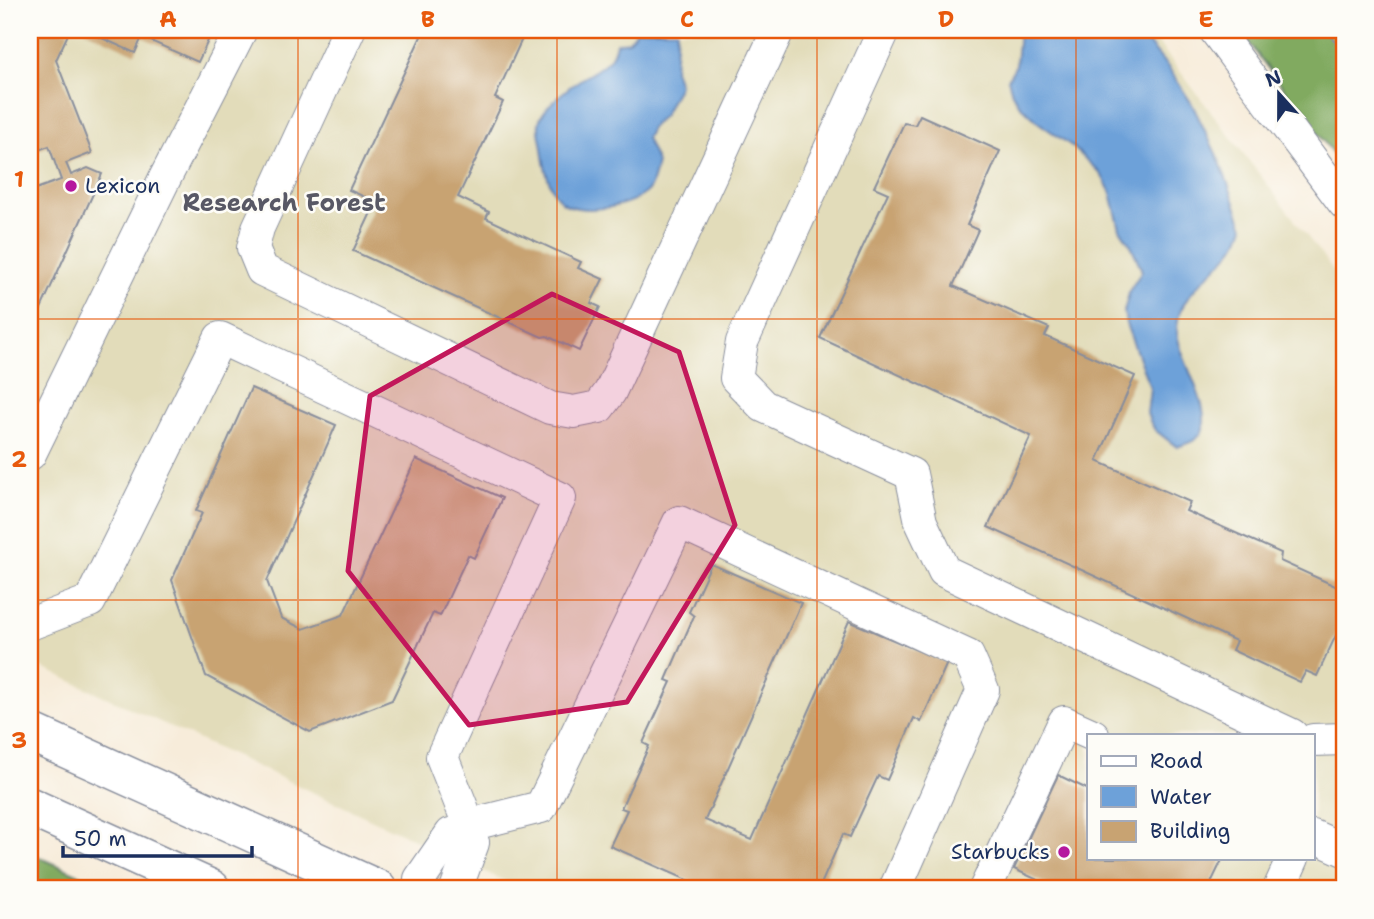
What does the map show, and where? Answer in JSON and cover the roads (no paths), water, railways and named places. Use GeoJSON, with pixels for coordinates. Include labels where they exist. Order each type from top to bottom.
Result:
{"type":"FeatureCollection","features":[{"type":"Feature","properties":{"kind":"main road"},"geometry":{"type":"LineString","coordinates":[[30,732],[377,889]]}},
{"type":"Feature","properties":{"kind":"main road"},"geometry":{"type":"LineString","coordinates":[[30,807],[211,889]]}},
{"type":"Feature","properties":{"kind":"street"},"geometry":{"type":"LineString","coordinates":[[30,454],[165,178],[241,30]]}},
{"type":"Feature","properties":{"kind":"street"},"geometry":{"type":"LineString","coordinates":[[349,30],[258,228],[253,248],[262,270],[550,408],[574,412],[599,407],[610,392],[778,30]]}},
{"type":"Feature","properties":{"kind":"street"},"geometry":{"type":"LineString","coordinates":[[884,30],[743,342],[736,378],[763,406],[911,474],[920,522],[944,570],[1290,734]]}},
{"type":"Feature","properties":{"kind":"street"},"geometry":{"type":"LineString","coordinates":[[1215,30],[1344,203]]}},
{"type":"Feature","properties":{"kind":"street"},"geometry":{"type":"LineString","coordinates":[[30,624],[90,601],[220,338],[560,498],[442,757],[472,844],[456,889]]}},
{"type":"Feature","properties":{"kind":"street"},"geometry":{"type":"LineString","coordinates":[[421,889],[419,879],[451,834],[541,807],[679,522],[968,656],[983,690],[895,889]]}},
{"type":"Feature","properties":{"kind":"street"},"geometry":{"type":"LineString","coordinates":[[985,889],[1064,722],[1091,734]]}},
{"type":"Feature","properties":{"kind":"street"},"geometry":{"type":"LineString","coordinates":[[1314,740],[1344,739]]}},
{"type":"Feature","properties":{"kind":"street"},"geometry":{"type":"LineString","coordinates":[[1314,835],[1344,850]]}},
{"type":"Feature","properties":{"kind":"street"},"geometry":{"type":"LineString","coordinates":[[1279,889],[1292,860]]}},
{"type":"Feature","properties":{"kind":"water"},"geometry":{"type":"Polygon","coordinates":[[[637,30],[677,30],[674,69],[679,85],[664,115],[651,128],[646,138],[657,163],[652,183],[642,195],[619,205],[591,209],[567,205],[555,194],[547,176],[539,133],[540,121],[544,112],[558,97],[603,65],[614,51],[616,43],[628,41],[637,30]]]}},
{"type":"Feature","properties":{"kind":"water"},"geometry":{"type":"Polygon","coordinates":[[[1019,30],[1137,30],[1168,67],[1192,104],[1219,160],[1244,227],[1235,246],[1191,294],[1179,315],[1178,340],[1203,412],[1204,425],[1200,435],[1190,442],[1177,447],[1155,430],[1147,413],[1150,388],[1126,324],[1124,311],[1130,290],[1142,271],[1132,247],[1120,229],[1111,193],[1101,174],[1073,147],[1039,123],[1019,104],[1012,93],[1008,79],[1016,65],[1019,30]]]}},
{"type":"Feature","properties":{"kind":"place","name":"Lexicon"},"geometry":{"type":"Point","coordinates":[71,186]}},
{"type":"Feature","properties":{"kind":"place","name":"Starbucks"},"geometry":{"type":"Point","coordinates":[1064,852]}},
{"type":"Feature","properties":{"kind":"district","name":"Research Forest"},"geometry":{"type":"Point","coordinates":[284,203]}}]}
